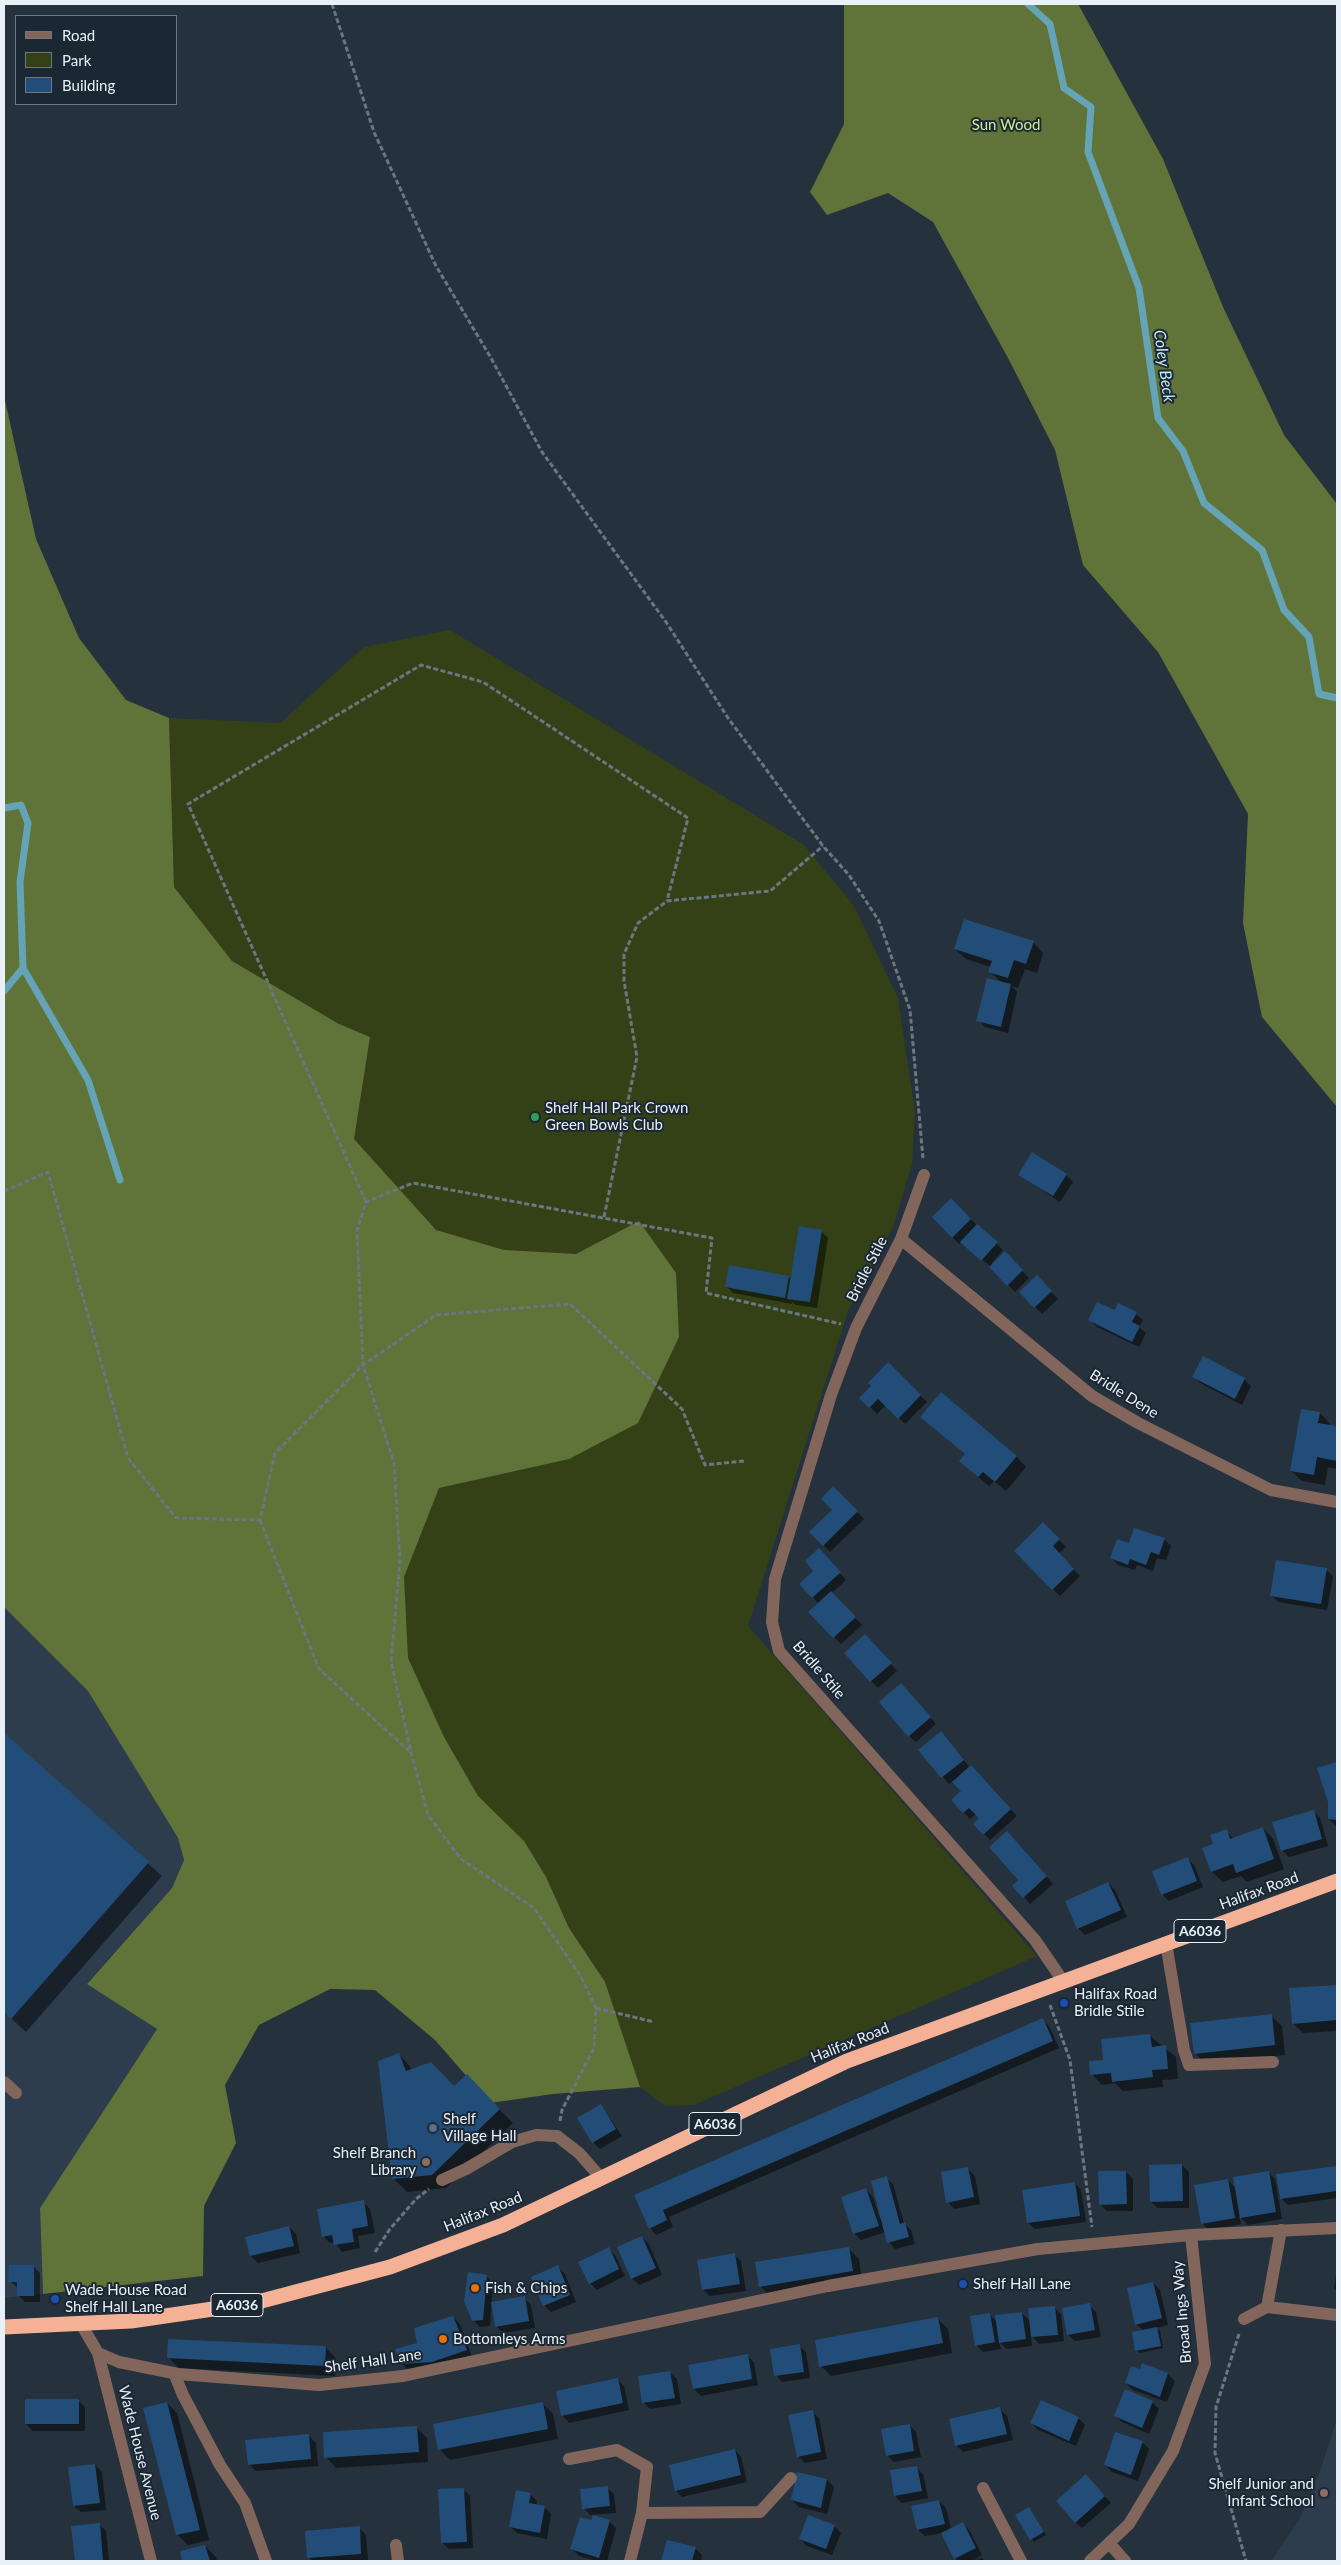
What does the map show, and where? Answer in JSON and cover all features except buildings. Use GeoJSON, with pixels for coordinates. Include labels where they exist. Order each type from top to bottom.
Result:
{"type":"FeatureCollection","features":[{"type":"Feature","properties":{"kind":"highway","name":"Halifax Road"},"geometry":{"type":"LineString","coordinates":[[370,2272],[390,2267],[503,2225],[847,2061],[1337,1881]]}},
{"type":"Feature","properties":{"kind":"highway","name":"A6036"},"geometry":{"type":"LineString","coordinates":[[4,2327],[131,2322],[254,2303],[370,2272]]}},
{"type":"Feature","properties":{"kind":"street","name":"Bridle Stile"},"geometry":{"type":"LineString","coordinates":[[924,1174],[901,1239],[856,1328],[831,1395],[775,1579],[772,1622],[779,1651],[1035,1940],[1063,1981]]}},
{"type":"Feature","properties":{"kind":"street","name":"Bridle Dene"},"geometry":{"type":"LineString","coordinates":[[901,1239],[1092,1396],[1138,1423],[1271,1490],[1337,1502]]}},
{"type":"Feature","properties":{"kind":"street"},"geometry":{"type":"LineString","coordinates":[[1166,1943],[1184,2050],[1189,2065],[1273,2062]]}},
{"type":"Feature","properties":{"kind":"street"},"geometry":{"type":"LineString","coordinates":[[4,2082],[16,2093]]}},
{"type":"Feature","properties":{"kind":"street"},"geometry":{"type":"LineString","coordinates":[[442,2180],[466,2169],[512,2142],[536,2135],[557,2136],[579,2153],[601,2178]]}},
{"type":"Feature","properties":{"kind":"street","name":"Shelf Hall Lane"},"geometry":{"type":"LineString","coordinates":[[98,2353],[119,2362],[174,2373],[319,2385],[403,2376],[828,2286],[1038,2249],[1191,2235],[1337,2228]]}},
{"type":"Feature","properties":{"kind":"street"},"geometry":{"type":"LineString","coordinates":[[1267,2307],[1281,2230]]}},
{"type":"Feature","properties":{"kind":"street","name":"Broad Ings Way"},"geometry":{"type":"LineString","coordinates":[[1090,2561],[1129,2524],[1173,2451],[1205,2364],[1191,2235]]}},
{"type":"Feature","properties":{"kind":"street"},"geometry":{"type":"LineString","coordinates":[[1244,2319],[1267,2307],[1337,2315]]}},
{"type":"Feature","properties":{"kind":"street"},"geometry":{"type":"LineString","coordinates":[[81,2324],[98,2353]]}},
{"type":"Feature","properties":{"kind":"street","name":"Wade House Avenue"},"geometry":{"type":"LineString","coordinates":[[98,2353],[151,2561]]}},
{"type":"Feature","properties":{"kind":"street"},"geometry":{"type":"LineString","coordinates":[[174,2373],[183,2395],[220,2464],[245,2503],[266,2561]]}},
{"type":"Feature","properties":{"kind":"street"},"geometry":{"type":"LineString","coordinates":[[569,2459],[617,2450],[647,2467],[642,2513],[630,2561]]}},
{"type":"Feature","properties":{"kind":"street"},"geometry":{"type":"LineString","coordinates":[[642,2513],[760,2512],[791,2478]]}},
{"type":"Feature","properties":{"kind":"street"},"geometry":{"type":"LineString","coordinates":[[983,2488],[1021,2561]]}},
{"type":"Feature","properties":{"kind":"street"},"geometry":{"type":"LineString","coordinates":[[1109,2544],[1125,2561]]}},
{"type":"Feature","properties":{"kind":"street"},"geometry":{"type":"LineString","coordinates":[[396,2545],[398,2561]]}},
{"type":"Feature","properties":{"kind":"path"},"geometry":{"type":"LineString","coordinates":[[332,4],[374,132],[436,266],[491,358],[542,452],[666,622],[728,718],[823,846],[849,875],[879,921],[910,1010],[924,1174]]}},
{"type":"Feature","properties":{"kind":"path"},"geometry":{"type":"LineString","coordinates":[[557,2136],[562,2110],[594,2048],[596,2008],[580,1975],[534,1908],[461,1859],[428,1815],[411,1752],[391,1662],[400,1561],[394,1463],[363,1365],[356,1230],[366,1202],[188,804],[421,665],[483,682],[688,818],[666,900]]}},
{"type":"Feature","properties":{"kind":"path"},"geometry":{"type":"LineString","coordinates":[[604,1217],[638,1057],[624,981],[624,954],[638,923],[666,900],[770,891],[823,846]]}},
{"type":"Feature","properties":{"kind":"path"},"geometry":{"type":"LineString","coordinates":[[4,1191],[48,1172],[128,1458],[176,1518],[260,1520]]}},
{"type":"Feature","properties":{"kind":"path"},"geometry":{"type":"LineString","coordinates":[[366,1202],[413,1183],[712,1238],[706,1293],[856,1328]]}},
{"type":"Feature","properties":{"kind":"path"},"geometry":{"type":"LineString","coordinates":[[411,1752],[319,1669],[260,1520],[275,1453],[363,1365],[436,1316],[570,1304],[682,1409],[705,1465],[744,1461]]}},
{"type":"Feature","properties":{"kind":"path"},"geometry":{"type":"LineString","coordinates":[[1044,1988],[1070,2060],[1094,2244]]}},
{"type":"Feature","properties":{"kind":"path"},"geometry":{"type":"LineString","coordinates":[[596,2008],[654,2022]]}},
{"type":"Feature","properties":{"kind":"path"},"geometry":{"type":"LineString","coordinates":[[370,2272],[376,2248],[390,2229],[416,2200],[442,2180]]}},
{"type":"Feature","properties":{"kind":"path"},"geometry":{"type":"LineString","coordinates":[[1244,2319],[1216,2407],[1215,2453],[1246,2561]]}},
{"type":"Feature","properties":{"kind":"shaded area"},"geometry":{"type":"Polygon","coordinates":[[[4,1607],[88,1691],[178,1838],[184,1860],[172,1888],[87,1983],[157,2029],[40,2208],[43,2294],[4,2298],[4,1607]]]}},
{"type":"Feature","properties":{"kind":"shaded area","name":"Shelf Junior and Infant School"},"geometry":{"type":"Polygon","coordinates":[[[1337,2419],[1337,2561],[1271,2561],[1299,2520],[1322,2465],[1337,2419]]]}},
{"type":"Feature","properties":{"kind":"green space","name":"Sun Wood"},"geometry":{"type":"Polygon","coordinates":[[[844,4],[1078,4],[1163,159],[1223,307],[1284,435],[1337,504],[1337,1107],[1262,1017],[1243,923],[1248,814],[1158,652],[1083,565],[1055,450],[1008,358],[933,222],[888,193],[827,215],[810,192],[844,124],[844,4]]]}},
{"type":"Feature","properties":{"kind":"green space"},"geometry":{"type":"Polygon","coordinates":[[[4,396],[36,539],[79,638],[126,700],[169,718],[174,887],[232,961],[339,1024],[370,1037],[354,1139],[436,1230],[504,1250],[576,1254],[639,1221],[676,1273],[679,1337],[638,1423],[569,1459],[439,1488],[404,1577],[408,1658],[444,1737],[478,1796],[524,1841],[546,1877],[569,1928],[605,1982],[640,2087],[553,2094],[490,2103],[435,2040],[375,1990],[330,1989],[259,2025],[225,2085],[236,2143],[204,2206],[203,2276],[43,2294],[40,2208],[157,2029],[87,1984],[172,1888],[184,1860],[178,1838],[88,1691],[4,1607],[4,396]]]}},
{"type":"Feature","properties":{"kind":"green space"},"geometry":{"type":"Polygon","coordinates":[[[450,630],[804,845],[854,906],[898,998],[915,1112],[912,1164],[893,1227],[848,1311],[748,1626],[1037,1956],[694,2105],[665,2106],[640,2087],[338,1724],[339,1024],[232,961],[174,887],[169,718],[280,723],[364,647],[450,630]]]}},
{"type":"Feature","properties":{"kind":"waterway","name":"Coley Beck"},"geometry":{"type":"LineString","coordinates":[[1028,4],[1050,24],[1064,88],[1091,107],[1088,152],[1139,288],[1158,418],[1183,451],[1204,503],[1262,550],[1284,610],[1309,637],[1319,694],[1337,698]]}},
{"type":"Feature","properties":{"kind":"waterway"},"geometry":{"type":"LineString","coordinates":[[4,808],[21,805],[28,823],[20,882],[23,968],[4,991]]}},
{"type":"Feature","properties":{"kind":"waterway"},"geometry":{"type":"LineString","coordinates":[[23,968],[88,1080],[120,1180]]}},
{"type":"Feature","properties":{"kind":"place","name":"Shelf Hall Park Crown Green Bowls Club"},"geometry":{"type":"Point","coordinates":[535,1117]}},
{"type":"Feature","properties":{"kind":"place","name":"Halifax Road Bridle Stile"},"geometry":{"type":"Point","coordinates":[1064,2003]}},
{"type":"Feature","properties":{"kind":"place","name":"Shelf Village Hall"},"geometry":{"type":"Point","coordinates":[433,2128]}},
{"type":"Feature","properties":{"kind":"place","name":"Shelf Branch Library"},"geometry":{"type":"Point","coordinates":[426,2162]}},
{"type":"Feature","properties":{"kind":"place","name":"Shelf Hall Lane"},"geometry":{"type":"Point","coordinates":[963,2284]}},
{"type":"Feature","properties":{"kind":"place","name":"Fish & Chips"},"geometry":{"type":"Point","coordinates":[475,2288]}},
{"type":"Feature","properties":{"kind":"place","name":"Wade House Road Shelf Hall Lane"},"geometry":{"type":"Point","coordinates":[55,2299]}},
{"type":"Feature","properties":{"kind":"place","name":"Bottomleys Arms"},"geometry":{"type":"Point","coordinates":[443,2339]}},
{"type":"Feature","properties":{"kind":"place","name":"Shelf Junior and Infant School"},"geometry":{"type":"Point","coordinates":[1324,2493]}}]}
